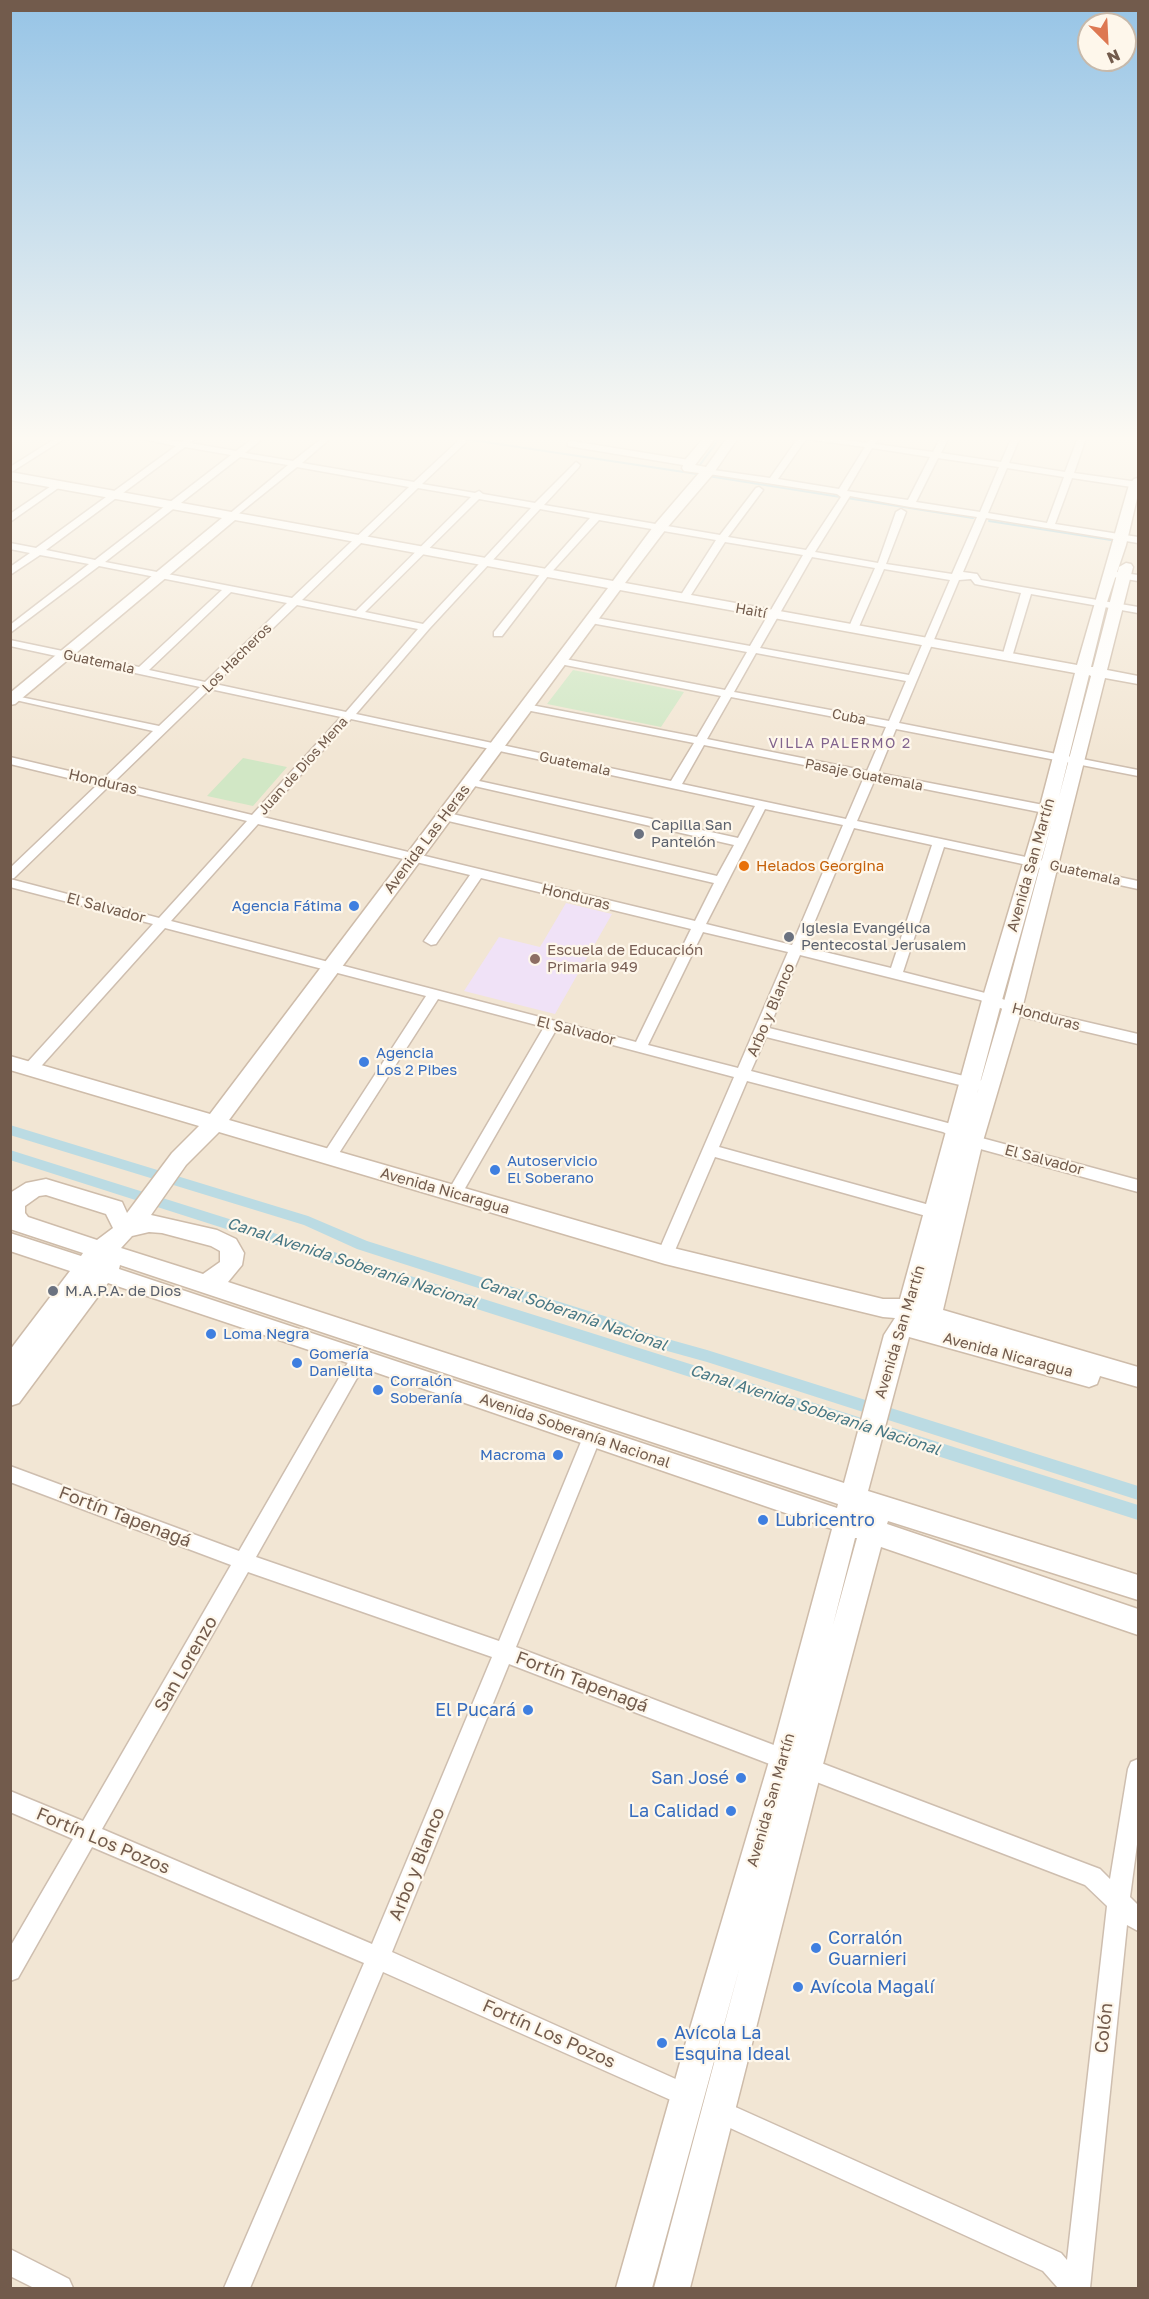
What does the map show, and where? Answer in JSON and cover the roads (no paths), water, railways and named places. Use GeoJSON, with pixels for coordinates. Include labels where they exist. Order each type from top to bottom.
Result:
{"type":"FeatureCollection","features":[{"type":"Feature","properties":{"kind":"main road"},"geometry":{"type":"LineString","coordinates":[[13,699],[200,542]]}},
{"type":"Feature","properties":{"kind":"main road","name":"Haití"},"geometry":{"type":"LineString","coordinates":[[373,542],[1138,680]]}},
{"type":"Feature","properties":{"kind":"main road","name":"Avenida Las Heras"},"geometry":{"type":"LineString","coordinates":[[10,1369],[141,1212],[179,1159],[215,1123],[649,542]]}},
{"type":"Feature","properties":{"kind":"main road","name":"Avenida San Martín"},"geometry":{"type":"LineString","coordinates":[[1090,672],[1115,606],[1124,576],[1130,543]]}},
{"type":"Feature","properties":{"kind":"main road","name":"Avenida San Martín"},"geometry":{"type":"LineString","coordinates":[[672,2289],[719,2111],[796,1763],[863,1515],[867,1444],[896,1335],[917,1321],[980,1084],[1012,1009],[1048,864],[1054,812],[1090,672],[1100,602],[1124,576]]}},
{"type":"Feature","properties":{"kind":"main road","name":"Avenida San Martín"},"geometry":{"type":"LineString","coordinates":[[980,1084],[992,1000],[1031,862],[1054,812]]}},
{"type":"Feature","properties":{"kind":"main road","name":"Avenida Nicaragua"},"geometry":{"type":"LineString","coordinates":[[20,1066],[665,1255],[883,1308],[917,1321],[1138,1391]]}},
{"type":"Feature","properties":{"kind":"main road"},"geometry":{"type":"LineString","coordinates":[[14,1229],[13,1208],[17,1200],[34,1189],[46,1187],[114,1208],[108,1252]]}},
{"type":"Feature","properties":{"kind":"main road"},"geometry":{"type":"LineString","coordinates":[[108,1252],[149,1223],[162,1224],[217,1239],[228,1245],[233,1253],[231,1265],[223,1274],[205,1284]]}},
{"type":"Feature","properties":{"kind":"main road","name":"Avenida Soberanía Nacional"},"geometry":{"type":"LineString","coordinates":[[14,1229],[108,1252],[525,1389],[863,1515],[1138,1622]]}},
{"type":"Feature","properties":{"kind":"main road","name":"Avenida Las Heras"},"geometry":{"type":"LineString","coordinates":[[10,1396],[108,1252]]}},
{"type":"Feature","properties":{"kind":"main road","name":"Avenida Soberanía Nacional"},"geometry":{"type":"LineString","coordinates":[[108,1252],[360,1357],[592,1437],[863,1515],[1138,1587]]}},
{"type":"Feature","properties":{"kind":"main road","name":"Avenida Nicaragua"},"geometry":{"type":"LineString","coordinates":[[917,1321],[1138,1377]]}},
{"type":"Feature","properties":{"kind":"main road"},"geometry":{"type":"LineString","coordinates":[[384,1365],[525,1389]]}},
{"type":"Feature","properties":{"kind":"main road","name":"Avenida San Martín"},"geometry":{"type":"LineString","coordinates":[[634,2289],[687,2096],[796,1763]]}},
{"type":"Feature","properties":{"kind":"street"},"geometry":{"type":"LineString","coordinates":[[10,572],[50,542]]}},
{"type":"Feature","properties":{"kind":"street"},"geometry":{"type":"LineString","coordinates":[[10,630],[123,542]]}},
{"type":"Feature","properties":{"kind":"street","name":"Los Hacheros"},"geometry":{"type":"LineString","coordinates":[[10,875],[358,542]]}},
{"type":"Feature","properties":{"kind":"street"},"geometry":{"type":"LineString","coordinates":[[358,614],[430,542]]}},
{"type":"Feature","properties":{"kind":"street","name":"Juan de Dios Mena"},"geometry":{"type":"LineString","coordinates":[[20,1066],[162,923],[425,627],[505,542]]}},
{"type":"Feature","properties":{"kind":"street"},"geometry":{"type":"LineString","coordinates":[[498,634],[545,574],[573,542]]}},
{"type":"Feature","properties":{"kind":"street"},"geometry":{"type":"LineString","coordinates":[[684,598],[720,542]]}},
{"type":"Feature","properties":{"kind":"street"},"geometry":{"type":"LineString","coordinates":[[754,542],[957,578],[963,575],[974,576],[978,582],[1138,610]]}},
{"type":"Feature","properties":{"kind":"street"},"geometry":{"type":"LineString","coordinates":[[675,785],[816,542]]}},
{"type":"Feature","properties":{"kind":"street"},"geometry":{"type":"LineString","coordinates":[[853,629],[890,542]]}},
{"type":"Feature","properties":{"kind":"street","name":"Arbo y Blanco"},"geometry":{"type":"LineString","coordinates":[[665,1255],[972,542]]}},
{"type":"Feature","properties":{"kind":"street"},"geometry":{"type":"LineString","coordinates":[[10,546],[425,627]]}},
{"type":"Feature","properties":{"kind":"street"},"geometry":{"type":"LineString","coordinates":[[141,671],[229,589]]}},
{"type":"Feature","properties":{"kind":"street"},"geometry":{"type":"LineString","coordinates":[[1007,657],[1027,590]]}},
{"type":"Feature","properties":{"kind":"street"},"geometry":{"type":"LineString","coordinates":[[591,620],[914,679]]}},
{"type":"Feature","properties":{"kind":"street","name":"Guatemala"},"geometry":{"type":"LineString","coordinates":[[10,643],[1138,885]]}},
{"type":"Feature","properties":{"kind":"street","name":"Cuba"},"geometry":{"type":"LineString","coordinates":[[560,661],[1138,773]]}},
{"type":"Feature","properties":{"kind":"street"},"geometry":{"type":"LineString","coordinates":[[13,699],[162,730]]}},
{"type":"Feature","properties":{"kind":"street","name":"Pasaje Guatemala"},"geometry":{"type":"LineString","coordinates":[[526,707],[1054,812]]}},
{"type":"Feature","properties":{"kind":"street","name":"Honduras"},"geometry":{"type":"LineString","coordinates":[[10,760],[797,949],[992,1000],[1012,1009],[1138,1040]]}},
{"type":"Feature","properties":{"kind":"street"},"geometry":{"type":"LineString","coordinates":[[470,782],[742,843]]}},
{"type":"Feature","properties":{"kind":"street"},"geometry":{"type":"LineString","coordinates":[[640,1047],[721,881],[762,804]]}},
{"type":"Feature","properties":{"kind":"street"},"geometry":{"type":"LineString","coordinates":[[444,816],[721,881]]}},
{"type":"Feature","properties":{"kind":"street"},"geometry":{"type":"LineString","coordinates":[[896,974],[939,843]]}},
{"type":"Feature","properties":{"kind":"street"},"geometry":{"type":"LineString","coordinates":[[431,942],[478,873]]}},
{"type":"Feature","properties":{"kind":"street","name":"El Salvador"},"geometry":{"type":"LineString","coordinates":[[10,883],[640,1047],[1138,1186]]}},
{"type":"Feature","properties":{"kind":"street"},"geometry":{"type":"LineString","coordinates":[[329,1157],[434,995]]}},
{"type":"Feature","properties":{"kind":"street"},"geometry":{"type":"LineString","coordinates":[[454,1193],[552,1025]]}},
{"type":"Feature","properties":{"kind":"street"},"geometry":{"type":"LineString","coordinates":[[762,1031],[980,1084]]}},
{"type":"Feature","properties":{"kind":"street"},"geometry":{"type":"LineString","coordinates":[[710,1150],[946,1215]]}},
{"type":"Feature","properties":{"kind":"street","name":"San Lorenzo"},"geometry":{"type":"LineString","coordinates":[[10,1970],[360,1357]]}},
{"type":"Feature","properties":{"kind":"street","name":"Arbo y Blanco"},"geometry":{"type":"LineString","coordinates":[[237,2289],[378,1958],[592,1437]]}},
{"type":"Feature","properties":{"kind":"street","name":"Fortín Tapenagá"},"geometry":{"type":"LineString","coordinates":[[10,1474],[245,1562],[504,1652],[1092,1877],[1138,1920]]}},
{"type":"Feature","properties":{"kind":"street","name":"Colón"},"geometry":{"type":"LineString","coordinates":[[1076,2289],[1118,1902],[1138,1769]]}},
{"type":"Feature","properties":{"kind":"street","name":"Fortín Los Pozos"},"geometry":{"type":"LineString","coordinates":[[10,1801],[378,1958],[1052,2262],[1076,2289]]}},
{"type":"Feature","properties":{"kind":"street"},"geometry":{"type":"LineString","coordinates":[[10,2262],[60,2289]]}},
{"type":"Feature","properties":{"kind":"waterway","name":"Canal Soberanía Nacional"},"geometry":{"type":"LineString","coordinates":[[10,1130],[308,1221],[362,1245],[617,1326],[642,1338],[707,1356],[1138,1493]]}},
{"type":"Feature","properties":{"kind":"waterway","name":"Canal Avenida Soberanía Nacional"},"geometry":{"type":"LineString","coordinates":[[10,1155],[1138,1513]]}},
{"type":"Feature","properties":{"kind":"place","name":"Capilla San Pantelón"},"geometry":{"type":"Point","coordinates":[639,834]}},
{"type":"Feature","properties":{"kind":"place","name":"Helados Georgina"},"geometry":{"type":"Point","coordinates":[744,866]}},
{"type":"Feature","properties":{"kind":"place","name":"Agencia Fátima"},"geometry":{"type":"Point","coordinates":[354,906]}},
{"type":"Feature","properties":{"kind":"place","name":"Iglesia Evangélica Pentecostal Jerusalem"},"geometry":{"type":"Point","coordinates":[789,937]}},
{"type":"Feature","properties":{"kind":"place","name":"Escuela de Educación Primaria 949"},"geometry":{"type":"Point","coordinates":[535,959]}},
{"type":"Feature","properties":{"kind":"place","name":"Agencia Los 2 Pibes"},"geometry":{"type":"Point","coordinates":[364,1062]}},
{"type":"Feature","properties":{"kind":"place","name":"Autoservicio El Soberano"},"geometry":{"type":"Point","coordinates":[495,1170]}},
{"type":"Feature","properties":{"kind":"place","name":"M.A.P.A. de Dios"},"geometry":{"type":"Point","coordinates":[53,1291]}},
{"type":"Feature","properties":{"kind":"place","name":"Loma Negra"},"geometry":{"type":"Point","coordinates":[211,1334]}},
{"type":"Feature","properties":{"kind":"place","name":"Gomería Danielita"},"geometry":{"type":"Point","coordinates":[297,1363]}},
{"type":"Feature","properties":{"kind":"place","name":"Corralón Soberanía"},"geometry":{"type":"Point","coordinates":[378,1390]}},
{"type":"Feature","properties":{"kind":"place","name":"Macroma"},"geometry":{"type":"Point","coordinates":[558,1455]}},
{"type":"Feature","properties":{"kind":"place","name":"Lubricentro"},"geometry":{"type":"Point","coordinates":[763,1520]}},
{"type":"Feature","properties":{"kind":"place","name":"El Pucará"},"geometry":{"type":"Point","coordinates":[528,1710]}},
{"type":"Feature","properties":{"kind":"place","name":"San José"},"geometry":{"type":"Point","coordinates":[741,1778]}},
{"type":"Feature","properties":{"kind":"place","name":"La Calidad"},"geometry":{"type":"Point","coordinates":[731,1811]}},
{"type":"Feature","properties":{"kind":"place","name":"Corralón Guarnieri"},"geometry":{"type":"Point","coordinates":[816,1948]}},
{"type":"Feature","properties":{"kind":"place","name":"Avícola Magalí"},"geometry":{"type":"Point","coordinates":[798,1987]}},
{"type":"Feature","properties":{"kind":"place","name":"Avícola La Esquina Ideal"},"geometry":{"type":"Point","coordinates":[662,2043]}},
{"type":"Feature","properties":{"kind":"district","name":"VILLA PALERMO 2"},"geometry":{"type":"Point","coordinates":[840,744]}}]}
